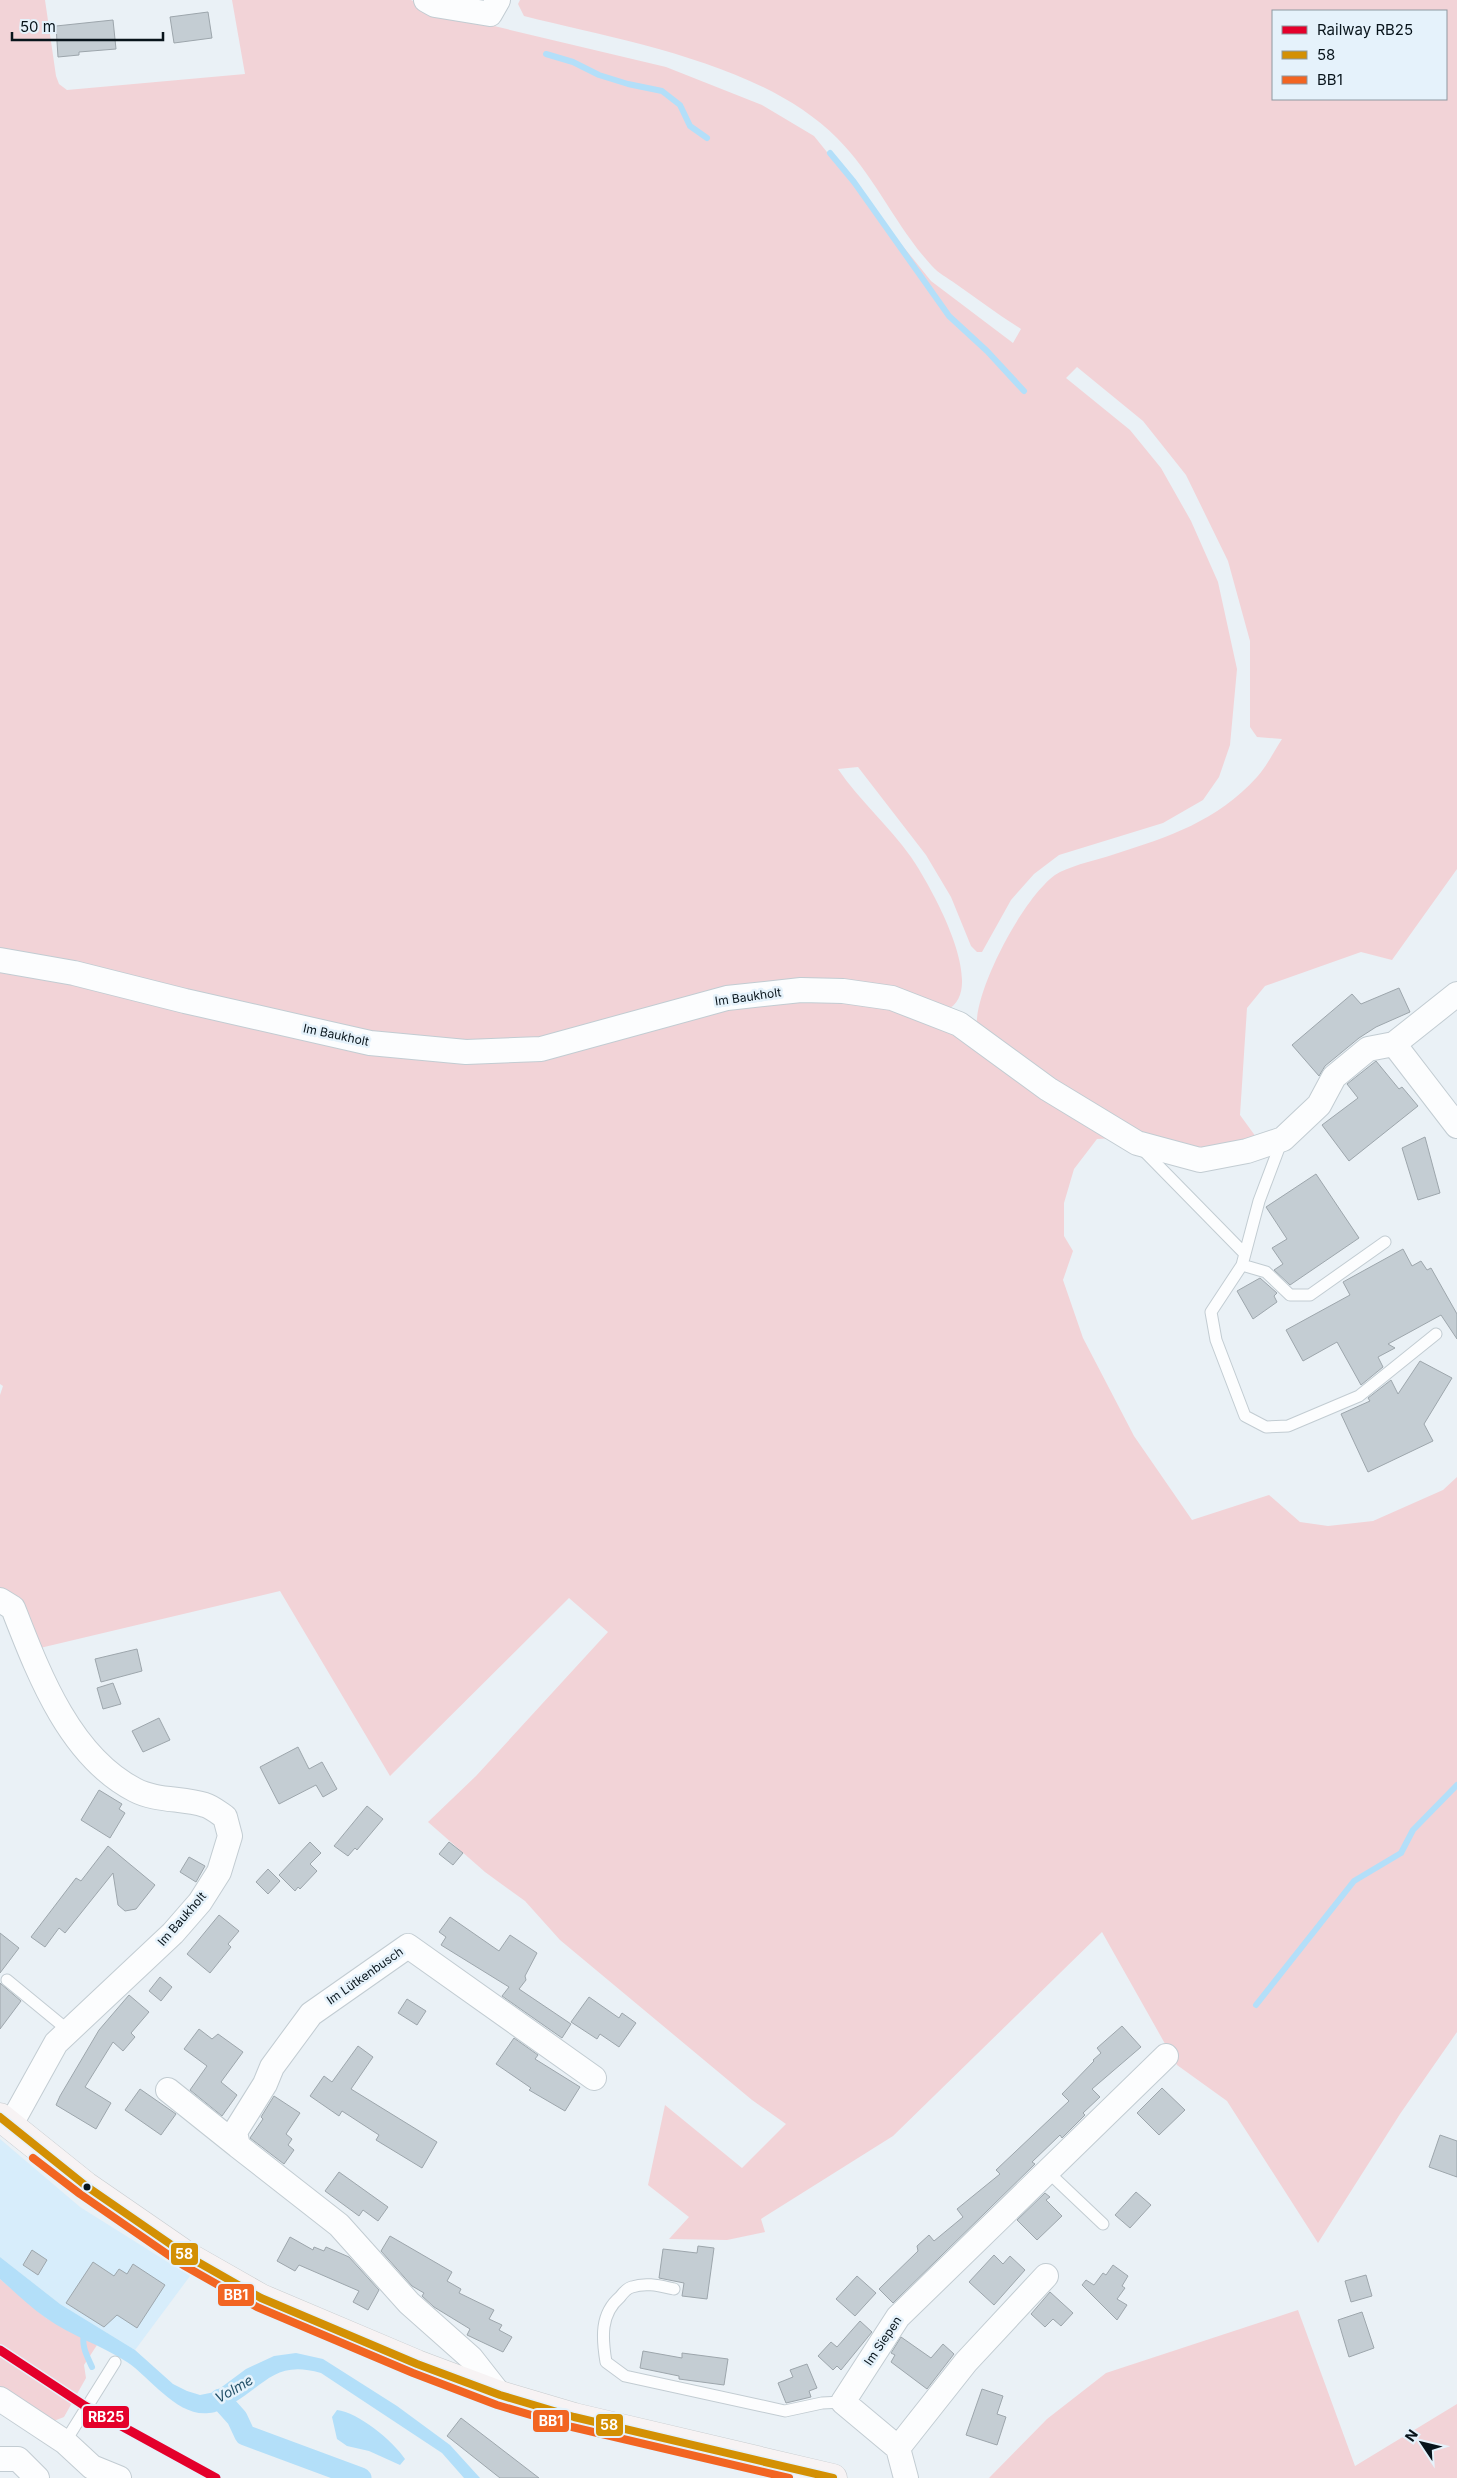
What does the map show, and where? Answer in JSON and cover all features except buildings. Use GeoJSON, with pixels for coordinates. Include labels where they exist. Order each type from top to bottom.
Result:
{"type":"FeatureCollection","features":[{"type":"Feature","properties":{"kind":"main road"},"geometry":{"type":"LineString","coordinates":[[5,2121],[86,2186],[189,2257],[260,2298],[417,2364],[500,2395],[574,2417],[833,2478]]}},
{"type":"Feature","properties":{"kind":"street"},"geometry":{"type":"LineString","coordinates":[[426,0],[435,5],[490,14],[498,0]]}},
{"type":"Feature","properties":{"kind":"street","name":"Im Baukholt"},"geometry":{"type":"LineString","coordinates":[[0,960],[74,973],[185,1001],[370,1043],[466,1052],[541,1049],[727,998],[801,990],[843,992],[892,998],[959,1024],[1048,1089],[1137,1143],[1200,1160],[1247,1151],[1283,1139],[1319,1105],[1334,1077],[1368,1049],[1394,1044]]}},
{"type":"Feature","properties":{"kind":"street"},"geometry":{"type":"LineString","coordinates":[[1457,994],[1394,1044],[1457,1126]]}},
{"type":"Feature","properties":{"kind":"street","name":"Im Baukholt"},"geometry":{"type":"LineString","coordinates":[[0,1600],[13,1608],[47,1690],[72,1732],[105,1768],[136,1791],[207,1805],[225,1817],[230,1836],[219,1872],[200,1902],[173,1933],[56,2044],[5,2121]]}},
{"type":"Feature","properties":{"kind":"street","name":"Im Lütkenbusch"},"geometry":{"type":"LineString","coordinates":[[238,2146],[235,2132],[265,2084],[272,2067],[311,2014],[408,1946],[594,2078]]}},
{"type":"Feature","properties":{"kind":"street","name":"Im Siepen"},"geometry":{"type":"LineString","coordinates":[[843,2402],[898,2317],[1166,2056]]}},
{"type":"Feature","properties":{"kind":"street"},"geometry":{"type":"LineString","coordinates":[[168,2090],[339,2224],[409,2303],[471,2358],[500,2395]]}},
{"type":"Feature","properties":{"kind":"street"},"geometry":{"type":"LineString","coordinates":[[898,2448],[966,2362],[1046,2276]]}},
{"type":"Feature","properties":{"kind":"street"},"geometry":{"type":"LineString","coordinates":[[0,2399],[65,2442],[87,2472],[119,2478]]}},
{"type":"Feature","properties":{"kind":"street"},"geometry":{"type":"LineString","coordinates":[[843,2402],[898,2448],[906,2478]]}},
{"type":"Feature","properties":{"kind":"street"},"geometry":{"type":"LineString","coordinates":[[0,2458],[18,2459],[38,2478]]}},
{"type":"Feature","properties":{"kind":"lane"},"geometry":{"type":"LineString","coordinates":[[1283,1139],[1258,1200],[1243,1260],[1211,1312],[1216,1340],[1245,1416],[1266,1427],[1288,1426],[1359,1396],[1436,1334]]}},
{"type":"Feature","properties":{"kind":"lane"},"geometry":{"type":"LineString","coordinates":[[1137,1143],[1243,1260],[1266,1272],[1290,1295],[1310,1295],[1385,1242]]}},
{"type":"Feature","properties":{"kind":"lane"},"geometry":{"type":"LineString","coordinates":[[7,1980],[69,2031]]}},
{"type":"Feature","properties":{"kind":"lane"},"geometry":{"type":"LineString","coordinates":[[1047,2171],[1103,2224]]}},
{"type":"Feature","properties":{"kind":"lane"},"geometry":{"type":"LineString","coordinates":[[674,2289],[653,2284],[630,2287],[615,2302],[603,2324],[606,2362],[625,2376],[785,2411],[822,2403],[843,2402]]}},
{"type":"Feature","properties":{"kind":"lane"},"geometry":{"type":"LineString","coordinates":[[65,2442],[114,2362]]}},
{"type":"Feature","properties":{"kind":"shaded area"},"geometry":{"type":"Polygon","coordinates":[[[0,0],[45,0],[56,76],[59,84],[67,90],[245,74],[232,0],[411,0],[435,12],[666,67],[762,105],[814,136],[931,281],[1013,343],[1021,329],[934,269],[907,235],[851,153],[837,138],[806,112],[770,91],[731,73],[690,58],[524,16],[518,4],[520,0],[1457,0],[1457,869],[1392,960],[1361,952],[1265,986],[1247,1008],[1240,1115],[1256,1137],[1228,1147],[1190,1149],[1158,1141],[1053,1084],[977,1029],[978,1013],[983,992],[992,968],[1018,920],[1032,899],[1047,882],[1067,869],[1173,834],[1209,816],[1242,792],[1257,777],[1282,739],[1257,737],[1250,727],[1250,641],[1228,561],[1186,475],[1143,421],[1077,367],[1066,378],[1130,430],[1161,468],[1191,521],[1218,582],[1237,669],[1230,745],[1219,777],[1203,800],[1163,823],[1059,855],[1034,874],[1011,900],[982,952],[977,952],[971,946],[951,897],[926,855],[858,767],[838,769],[911,857],[942,912],[959,960],[962,982],[958,999],[946,1010],[839,983],[545,1039],[459,1045],[376,1035],[0,952],[0,0]]]}},
{"type":"Feature","properties":{"kind":"shaded area"},"geometry":{"type":"Polygon","coordinates":[[[0,968],[483,1060],[709,1010],[783,998],[880,1004],[936,1024],[1117,1138],[1097,1139],[1074,1169],[1064,1203],[1064,1236],[1073,1251],[1063,1280],[1083,1338],[1134,1436],[1192,1520],[1269,1495],[1300,1522],[1328,1526],[1373,1521],[1443,1490],[1457,1477],[1457,2032],[1400,2114],[1318,2243],[1227,2101],[1177,2065],[1102,1932],[893,2136],[761,2219],[765,2232],[727,2240],[669,2239],[689,2217],[648,2185],[665,2105],[742,2168],[786,2124],[752,2100],[560,1940],[525,1901],[485,1872],[428,1822],[476,1776],[608,1632],[569,1598],[390,1776],[280,1591],[40,1648],[0,1590],[0,1395],[3,1386],[0,1384],[0,968]]]}},
{"type":"Feature","properties":{"kind":"shaded area"},"geometry":{"type":"Polygon","coordinates":[[[0,2139],[80,2207],[190,2276],[135,2350],[60,2304],[0,2257],[0,2139]]]}},
{"type":"Feature","properties":{"kind":"shaded area"},"geometry":{"type":"Polygon","coordinates":[[[0,2279],[46,2318],[97,2345],[84,2365],[86,2378],[64,2417],[46,2424],[0,2393],[0,2279]]]}},
{"type":"Feature","properties":{"kind":"shaded area"},"geometry":{"type":"Polygon","coordinates":[[[1298,2310],[1355,2466],[1457,2404],[1457,2478],[989,2478],[1047,2419],[1106,2373],[1298,2310]]]}},
{"type":"Feature","properties":{"kind":"water","name":"Volme"},"geometry":{"type":"Polygon","coordinates":[[[0,2257],[60,2304],[135,2350],[173,2384],[187,2391],[200,2395],[215,2392],[246,2369],[274,2356],[296,2353],[323,2359],[397,2406],[450,2445],[480,2478],[464,2478],[442,2453],[321,2373],[305,2370],[282,2372],[272,2376],[243,2397],[217,2411],[197,2413],[186,2409],[175,2403],[127,2362],[66,2330],[34,2309],[0,2279],[0,2257]]]}},
{"type":"Feature","properties":{"kind":"water"},"geometry":{"type":"Polygon","coordinates":[[[337,2410],[355,2416],[374,2428],[405,2459],[400,2465],[369,2451],[347,2446],[337,2439],[332,2417],[337,2410]]]}},
{"type":"Feature","properties":{"kind":"waterway"},"geometry":{"type":"LineString","coordinates":[[546,54],[573,62],[599,75],[628,84],[662,91],[680,105],[690,126],[707,138]]}},
{"type":"Feature","properties":{"kind":"waterway"},"geometry":{"type":"LineString","coordinates":[[830,153],[854,182],[949,316],[987,351],[1024,391]]}},
{"type":"Feature","properties":{"kind":"waterway"},"geometry":{"type":"LineString","coordinates":[[1256,2005],[1354,1881],[1401,1853],[1413,1830],[1457,1785]]}},
{"type":"Feature","properties":{"kind":"waterway"},"geometry":{"type":"LineString","coordinates":[[85,2331],[83,2341],[92,2367]]}},
{"type":"Feature","properties":{"kind":"waterway","name":"Volme"},"geometry":{"type":"LineString","coordinates":[[220,2399],[237,2418],[245,2435],[361,2478]]}},
{"type":"Feature","properties":{"kind":"rail line","name":"RB25"},"geometry":{"type":"LineString","coordinates":[[0,2350],[85,2406],[216,2478]]}},
{"type":"Feature","properties":{"kind":"transit line","name":"58"},"geometry":{"type":"LineString","coordinates":[[0,2117],[86,2186],[189,2257],[261,2298],[417,2364],[500,2395],[574,2417],[833,2478]]}},
{"type":"Feature","properties":{"kind":"transit line","name":"BB1"},"geometry":{"type":"LineString","coordinates":[[33,2158],[80,2194],[183,2265],[257,2307],[413,2373],[497,2405],[572,2427],[789,2478]]}}]}
